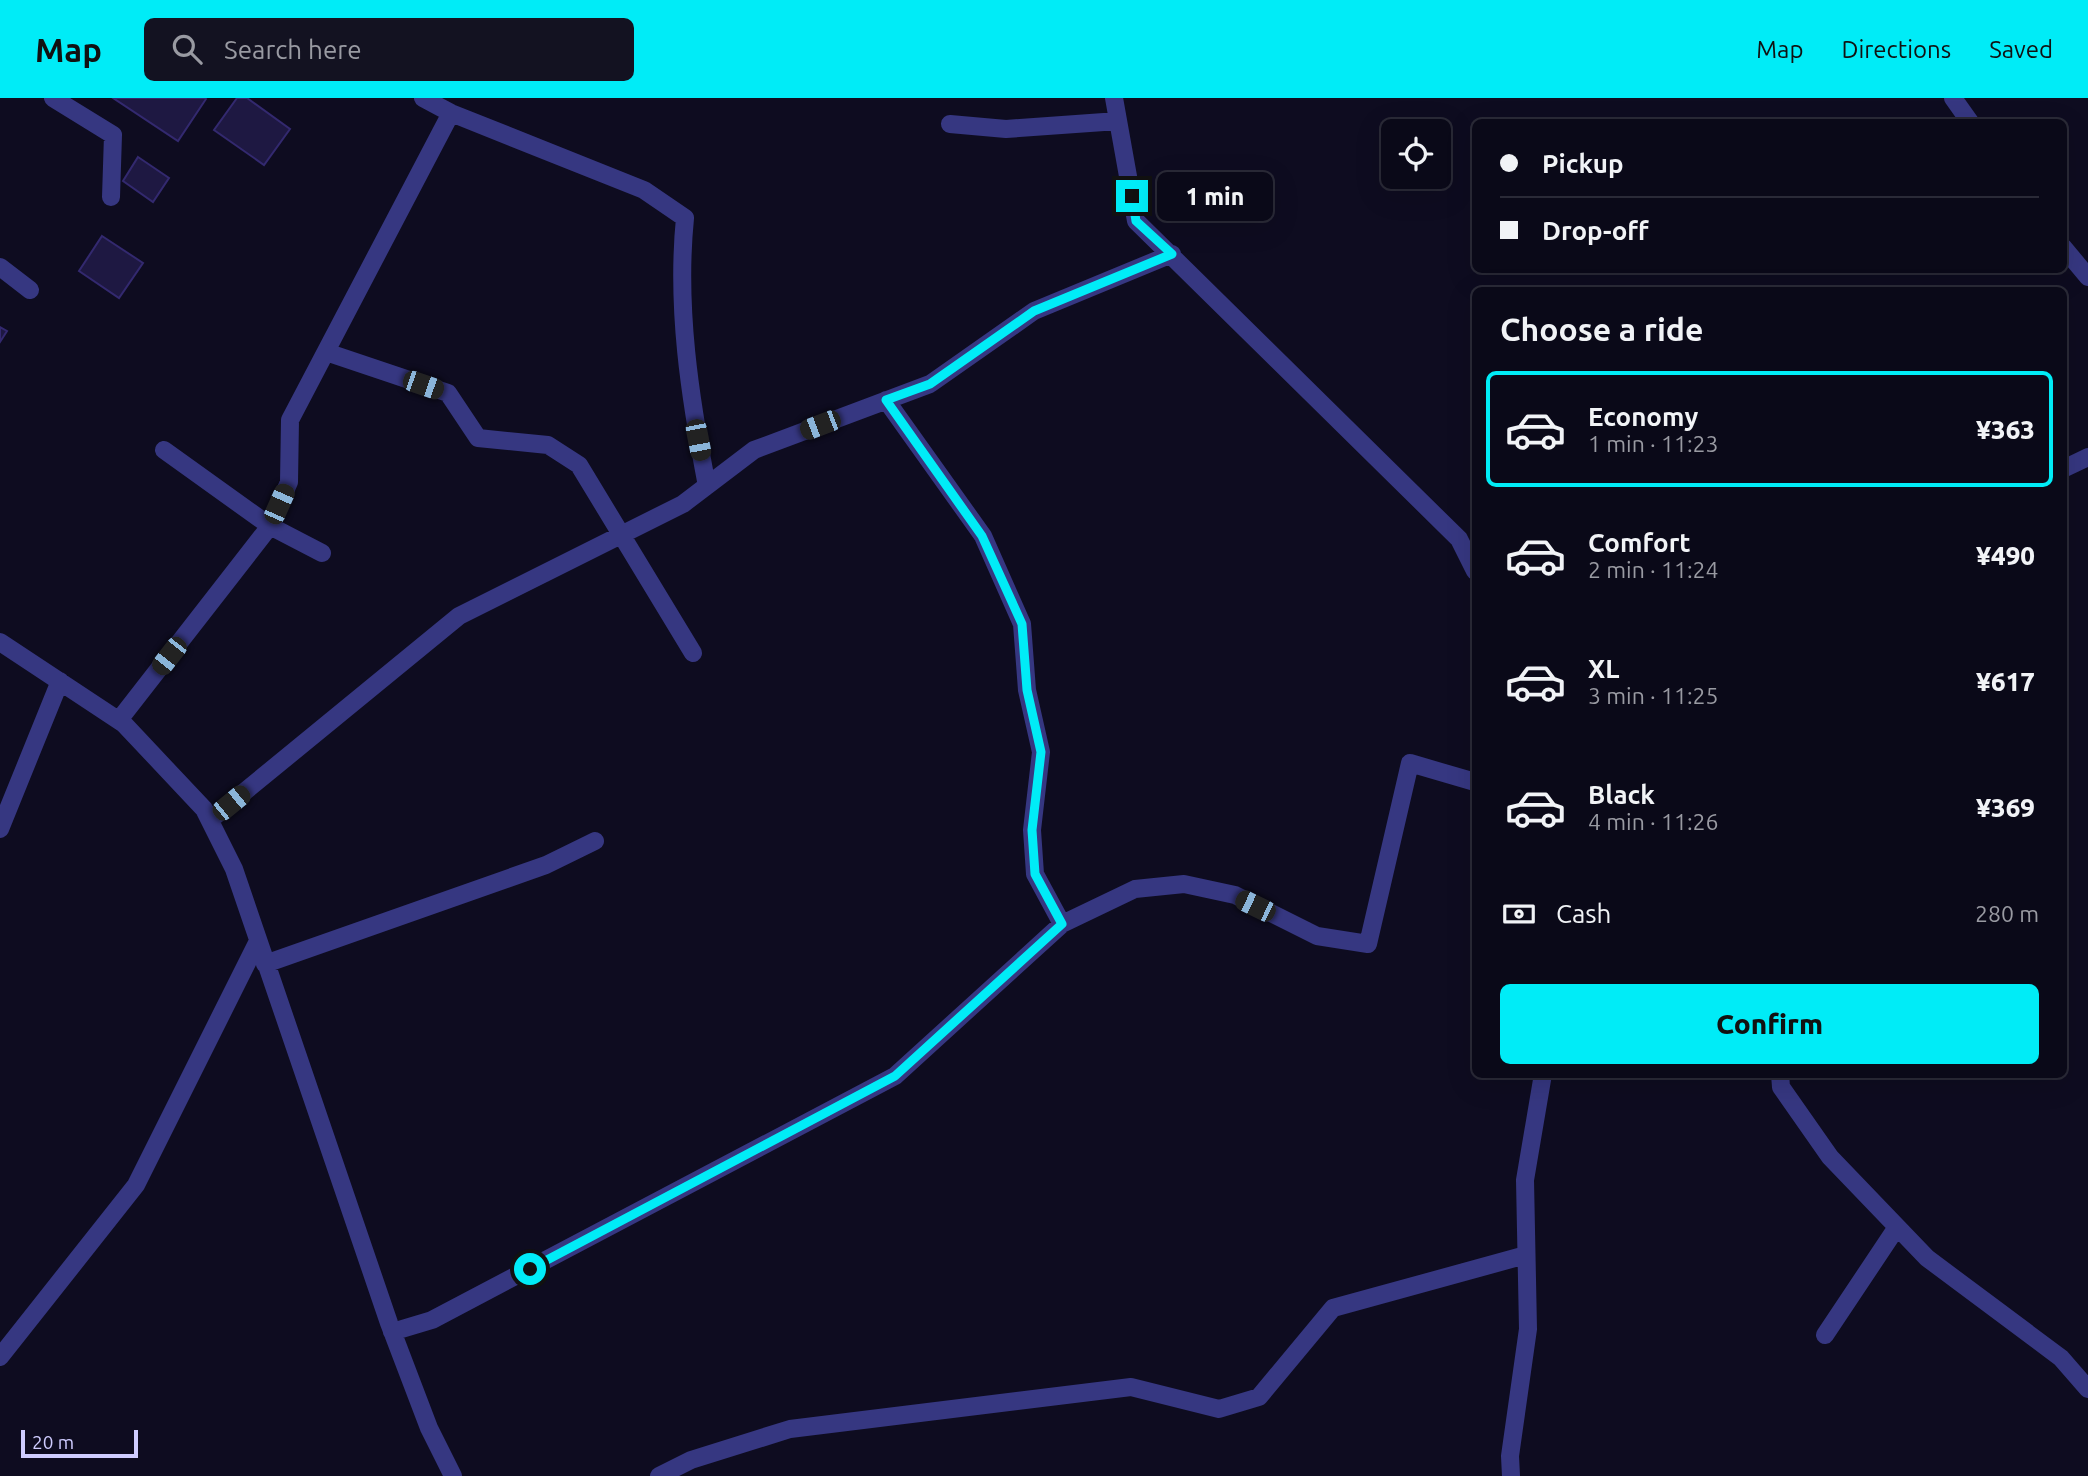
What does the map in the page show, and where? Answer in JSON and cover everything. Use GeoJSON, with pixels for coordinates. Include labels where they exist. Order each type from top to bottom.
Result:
{"type":"FeatureCollection","features":[{"type":"Feature","properties":{"kind":"street"},"geometry":{"type":"LineString","coordinates":[[53,98],[113,135],[111,197]]}},
{"type":"Feature","properties":{"kind":"street"},"geometry":{"type":"LineString","coordinates":[[423,98],[452,113],[644,190],[685,218],[682,250],[689,393],[707,486]]}},
{"type":"Feature","properties":{"kind":"street"},"geometry":{"type":"LineString","coordinates":[[1114,98],[1136,221],[1460,538],[1472,564]]}},
{"type":"Feature","properties":{"kind":"street"},"geometry":{"type":"LineString","coordinates":[[1953,98],[1968,119]]}},
{"type":"Feature","properties":{"kind":"street"},"geometry":{"type":"LineString","coordinates":[[119,720],[270,526],[289,482],[290,420],[452,113]]}},
{"type":"Feature","properties":{"kind":"street"},"geometry":{"type":"LineString","coordinates":[[950,124],[1006,129],[1118,121]]}},
{"type":"Feature","properties":{"kind":"street"},"geometry":{"type":"LineString","coordinates":[[2067,252],[2088,277]]}},
{"type":"Feature","properties":{"kind":"street"},"geometry":{"type":"LineString","coordinates":[[210,820],[459,616],[682,504],[754,450],[930,384],[1034,311],[1172,254]]}},
{"type":"Feature","properties":{"kind":"street"},"geometry":{"type":"LineString","coordinates":[[0,267],[30,290]]}},
{"type":"Feature","properties":{"kind":"street"},"geometry":{"type":"LineString","coordinates":[[326,352],[448,393],[478,438],[548,445],[579,465],[624,535],[693,653]]}},
{"type":"Feature","properties":{"kind":"street"},"geometry":{"type":"LineString","coordinates":[[886,400],[982,536],[1022,624],[1027,690],[1041,752],[1032,830],[1035,874],[1062,924]]}},
{"type":"Feature","properties":{"kind":"street"},"geometry":{"type":"LineString","coordinates":[[164,450],[270,526],[323,553]]}},
{"type":"Feature","properties":{"kind":"street"},"geometry":{"type":"LineString","coordinates":[[2067,467],[2088,457]]}},
{"type":"Feature","properties":{"kind":"street"},"geometry":{"type":"LineString","coordinates":[[0,642],[119,720],[204,809],[210,820],[234,869],[392,1332],[429,1428],[453,1476]]}},
{"type":"Feature","properties":{"kind":"street"},"geometry":{"type":"LineString","coordinates":[[0,829],[60,681]]}},
{"type":"Feature","properties":{"kind":"street"},"geometry":{"type":"LineString","coordinates":[[392,1332],[432,1320],[895,1076],[1062,924],[1135,889],[1184,884],[1235,895],[1317,936],[1368,944],[1410,763],[1472,781]]}},
{"type":"Feature","properties":{"kind":"street"},"geometry":{"type":"LineString","coordinates":[[265,964],[546,864],[595,841]]}},
{"type":"Feature","properties":{"kind":"street"},"geometry":{"type":"LineString","coordinates":[[0,1357],[136,1185],[258,941]]}},
{"type":"Feature","properties":{"kind":"street"},"geometry":{"type":"LineString","coordinates":[[1511,1476],[1510,1456],[1528,1329],[1525,1181],[1543,1078]]}},
{"type":"Feature","properties":{"kind":"street"},"geometry":{"type":"LineString","coordinates":[[1780,1078],[1781,1087],[1830,1157],[1927,1258],[2061,1358],[2088,1389]]}},
{"type":"Feature","properties":{"kind":"street"},"geometry":{"type":"LineString","coordinates":[[1825,1335],[1897,1227]]}},
{"type":"Feature","properties":{"kind":"street"},"geometry":{"type":"LineString","coordinates":[[659,1476],[691,1460],[790,1429],[1131,1387],[1219,1409],[1259,1397],[1333,1308],[1526,1255]]}},
{"type":"Feature","properties":{"kind":"building"},"geometry":{"type":"Polygon","coordinates":[[[113,98],[205,98],[206,99],[178,141],[113,98]]]}},
{"type":"Feature","properties":{"kind":"building"},"geometry":{"type":"Polygon","coordinates":[[[237,98],[247,98],[290,129],[264,165],[214,130],[237,98]]]}},
{"type":"Feature","properties":{"kind":"building"},"geometry":{"type":"Polygon","coordinates":[[[138,157],[169,178],[153,202],[123,181],[138,157]]]}},
{"type":"Feature","properties":{"kind":"building"},"geometry":{"type":"Polygon","coordinates":[[[102,236],[143,263],[119,298],[79,271],[102,236]]]}},
{"type":"Feature","properties":{"kind":"building"},"geometry":{"type":"Polygon","coordinates":[[[0,327],[7,331],[0,342],[0,327]]]}},
{"type":"Feature","properties":{"kind":"route"},"geometry":{"type":"LineString","coordinates":[[530,1269],[895,1076],[1062,924],[1035,874],[1032,830],[1041,752],[1027,690],[1022,624],[982,536],[886,400],[930,384],[1034,311],[1172,254],[1136,221],[1132,196]]}}]}
